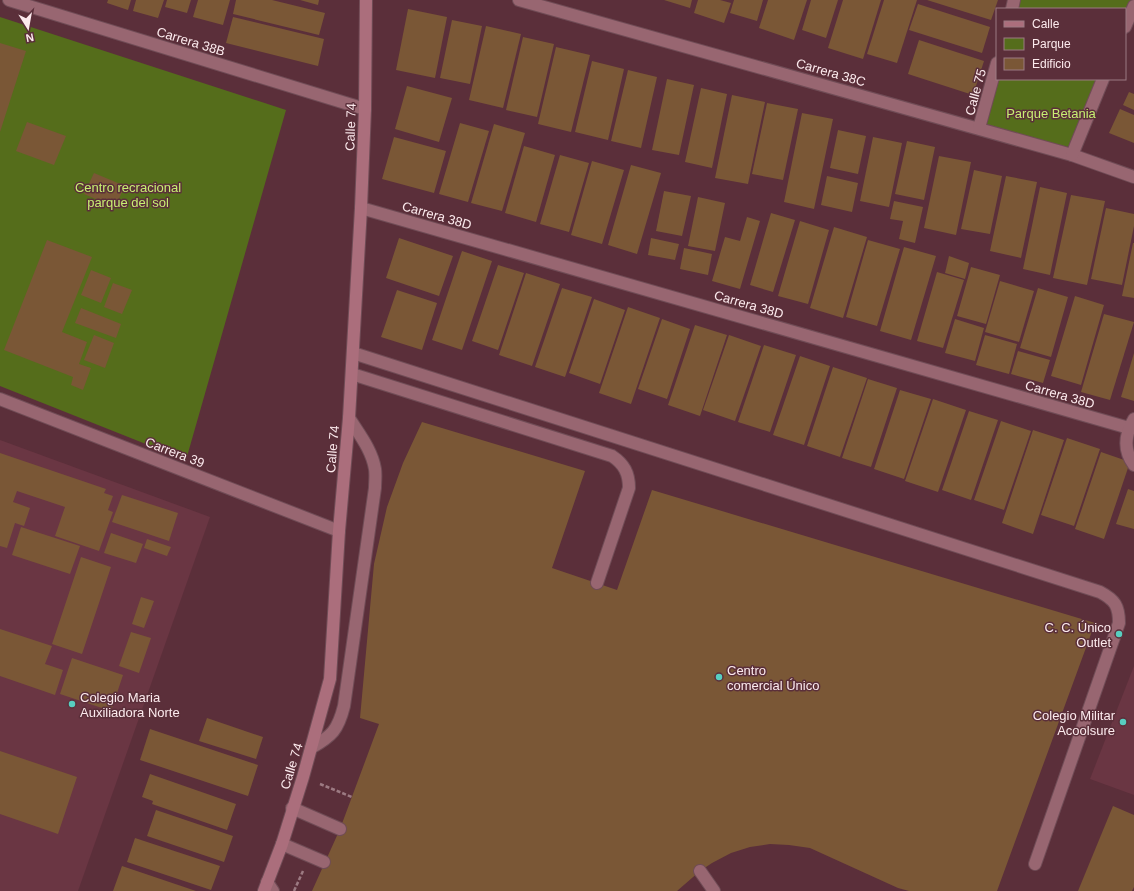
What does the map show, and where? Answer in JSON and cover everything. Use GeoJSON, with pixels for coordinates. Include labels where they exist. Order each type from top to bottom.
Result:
{"type":"FeatureCollection","features":[{"type":"Feature","properties":{"kind":"street","name":"Carrera 38B"},"geometry":{"type":"LineString","coordinates":[[9,0],[365,109]]}},
{"type":"Feature","properties":{"kind":"street","name":"Calle 74"},"geometry":{"type":"LineString","coordinates":[[268,888],[303,777],[330,679],[339,531],[352,374],[361,208],[365,109],[366,0]]}},
{"type":"Feature","properties":{"kind":"street","name":"Carrera 38C"},"geometry":{"type":"LineString","coordinates":[[519,0],[979,128],[1072,155],[1134,177]]}},
{"type":"Feature","properties":{"kind":"street"},"geometry":{"type":"LineString","coordinates":[[1126,25],[1134,6]]}},
{"type":"Feature","properties":{"kind":"street","name":"Calle 75"},"geometry":{"type":"LineString","coordinates":[[979,128],[996,67]]}},
{"type":"Feature","properties":{"kind":"street"},"geometry":{"type":"LineString","coordinates":[[1072,155],[1103,80]]}},
{"type":"Feature","properties":{"kind":"street","name":"Carrera 38D"},"geometry":{"type":"LineString","coordinates":[[361,208],[1131,423],[1126,437],[1129,455],[1134,465]]}},
{"type":"Feature","properties":{"kind":"street"},"geometry":{"type":"LineString","coordinates":[[352,352],[1100,592],[1110,597],[1116,605],[1119,614],[1118,623],[1035,864]]}},
{"type":"Feature","properties":{"kind":"street"},"geometry":{"type":"LineString","coordinates":[[352,374],[612,456],[619,461],[625,468],[629,478],[629,488],[597,583]]}},
{"type":"Feature","properties":{"kind":"street","name":"Carrera 39"},"geometry":{"type":"LineString","coordinates":[[0,400],[339,531]]}},
{"type":"Feature","properties":{"kind":"street"},"geometry":{"type":"LineString","coordinates":[[311,748],[324,741],[333,732],[340,722],[344,706],[375,488],[375,470],[372,457],[349,418]]}},
{"type":"Feature","properties":{"kind":"street"},"geometry":{"type":"LineString","coordinates":[[292,808],[340,829]]}},
{"type":"Feature","properties":{"kind":"street"},"geometry":{"type":"LineString","coordinates":[[282,844],[324,862]]}},
{"type":"Feature","properties":{"kind":"street"},"geometry":{"type":"LineString","coordinates":[[700,871],[714,891]]}},
{"type":"Feature","properties":{"kind":"path"},"geometry":{"type":"LineString","coordinates":[[303,777],[352,797]]}},
{"type":"Feature","properties":{"kind":"path"},"geometry":{"type":"LineString","coordinates":[[294,891],[304,868]]}},
{"type":"Feature","properties":{"kind":"shaded area","name":"Colegio Maria Auxiliadora Norte"},"geometry":{"type":"Polygon","coordinates":[[[0,440],[210,517],[78,891],[0,891],[0,440]]]}},
{"type":"Feature","properties":{"kind":"shaded area","name":"Colegio Militar Acoolsure"},"geometry":{"type":"Polygon","coordinates":[[[1134,666],[1134,795],[1090,779],[1134,666]]]}},
{"type":"Feature","properties":{"kind":"green space"},"geometry":{"type":"Polygon","coordinates":[[[1015,0],[1134,0],[1134,6],[1126,25],[1126,8],[1013,8],[1015,0]]]}},
{"type":"Feature","properties":{"kind":"green space","name":"Centro recracional parque del sol"},"geometry":{"type":"Polygon","coordinates":[[[0,17],[286,110],[186,460],[0,386],[0,17]]]}},
{"type":"Feature","properties":{"kind":"green space","name":"Parque Betania"},"geometry":{"type":"Polygon","coordinates":[[[997,80],[1103,80],[1072,155],[979,128],[997,80]]]}},
{"type":"Feature","properties":{"kind":"building"},"geometry":{"type":"Polygon","coordinates":[[[108,0],[131,0],[128,10],[107,3],[108,0]]]}},
{"type":"Feature","properties":{"kind":"building"},"geometry":{"type":"Polygon","coordinates":[[[136,0],[164,0],[158,18],[133,11],[136,0]]]}},
{"type":"Feature","properties":{"kind":"building"},"geometry":{"type":"Polygon","coordinates":[[[167,0],[191,0],[187,13],[165,7],[167,0]]]}},
{"type":"Feature","properties":{"kind":"building"},"geometry":{"type":"Polygon","coordinates":[[[198,0],[230,0],[223,25],[193,17],[198,0]]]}},
{"type":"Feature","properties":{"kind":"building"},"geometry":{"type":"Polygon","coordinates":[[[236,0],[272,0],[325,13],[319,35],[233,14],[236,0]]]}},
{"type":"Feature","properties":{"kind":"building"},"geometry":{"type":"Polygon","coordinates":[[[300,0],[319,0],[318,5],[300,0]]]}},
{"type":"Feature","properties":{"kind":"building"},"geometry":{"type":"Polygon","coordinates":[[[664,0],[692,0],[690,8],[664,0]]]}},
{"type":"Feature","properties":{"kind":"building"},"geometry":{"type":"Polygon","coordinates":[[[698,0],[720,0],[731,3],[724,23],[694,13],[698,0]]]}},
{"type":"Feature","properties":{"kind":"building"},"geometry":{"type":"Polygon","coordinates":[[[734,0],[763,0],[757,21],[730,13],[734,0]]]}},
{"type":"Feature","properties":{"kind":"building"},"geometry":{"type":"Polygon","coordinates":[[[768,0],[807,0],[794,40],[759,28],[768,0]]]}},
{"type":"Feature","properties":{"kind":"building"},"geometry":{"type":"Polygon","coordinates":[[[811,0],[838,0],[826,38],[802,30],[811,0]]]}},
{"type":"Feature","properties":{"kind":"building"},"geometry":{"type":"Polygon","coordinates":[[[843,0],[881,0],[863,59],[828,48],[843,0]]]}},
{"type":"Feature","properties":{"kind":"building"},"geometry":{"type":"Polygon","coordinates":[[[884,0],[917,0],[897,63],[867,54],[884,0]]]}},
{"type":"Feature","properties":{"kind":"building"},"geometry":{"type":"Polygon","coordinates":[[[927,0],[998,0],[991,20],[927,0]]]}},
{"type":"Feature","properties":{"kind":"building"},"geometry":{"type":"Polygon","coordinates":[[[918,4],[990,27],[982,53],[909,30],[918,4]]]}},
{"type":"Feature","properties":{"kind":"building"},"geometry":{"type":"Polygon","coordinates":[[[408,9],[447,17],[435,78],[396,70],[408,9]]]}},
{"type":"Feature","properties":{"kind":"building"},"geometry":{"type":"Polygon","coordinates":[[[233,17],[324,39],[318,66],[226,43],[233,17]]]}},
{"type":"Feature","properties":{"kind":"building"},"geometry":{"type":"Polygon","coordinates":[[[452,20],[482,26],[470,84],[440,78],[452,20]]]}},
{"type":"Feature","properties":{"kind":"building"},"geometry":{"type":"Polygon","coordinates":[[[486,26],[521,34],[503,108],[469,100],[486,26]]]}},
{"type":"Feature","properties":{"kind":"building"},"geometry":{"type":"Polygon","coordinates":[[[523,37],[554,44],[537,117],[506,110],[523,37]]]}},
{"type":"Feature","properties":{"kind":"building"},"geometry":{"type":"Polygon","coordinates":[[[919,40],[984,61],[973,95],[908,74],[919,40]]]}},
{"type":"Feature","properties":{"kind":"building"},"geometry":{"type":"Polygon","coordinates":[[[0,43],[26,51],[0,132],[0,43]]]}},
{"type":"Feature","properties":{"kind":"building"},"geometry":{"type":"Polygon","coordinates":[[[556,47],[590,55],[571,132],[538,124],[556,47]]]}},
{"type":"Feature","properties":{"kind":"building"},"geometry":{"type":"Polygon","coordinates":[[[592,61],[624,69],[608,140],[575,132],[592,61]]]}},
{"type":"Feature","properties":{"kind":"building"},"geometry":{"type":"Polygon","coordinates":[[[628,70],[657,77],[641,148],[611,141],[628,70]]]}},
{"type":"Feature","properties":{"kind":"building"},"geometry":{"type":"Polygon","coordinates":[[[667,79],[694,85],[679,155],[652,150],[667,79]]]}},
{"type":"Feature","properties":{"kind":"building"},"geometry":{"type":"Polygon","coordinates":[[[407,86],[452,98],[439,142],[395,129],[407,86]]]}},
{"type":"Feature","properties":{"kind":"building"},"geometry":{"type":"Polygon","coordinates":[[[701,88],[727,94],[712,168],[685,162],[701,88]]]}},
{"type":"Feature","properties":{"kind":"building"},"geometry":{"type":"Polygon","coordinates":[[[1129,92],[1134,94],[1134,110],[1123,105],[1129,92]]]}},
{"type":"Feature","properties":{"kind":"building"},"geometry":{"type":"Polygon","coordinates":[[[732,95],[765,102],[748,184],[715,178],[732,95]]]}},
{"type":"Feature","properties":{"kind":"building"},"geometry":{"type":"Polygon","coordinates":[[[767,103],[798,109],[783,180],[752,174],[767,103]]]}},
{"type":"Feature","properties":{"kind":"building"},"geometry":{"type":"Polygon","coordinates":[[[1120,109],[1134,115],[1134,143],[1109,133],[1120,109]]]}},
{"type":"Feature","properties":{"kind":"building"},"geometry":{"type":"Polygon","coordinates":[[[802,113],[833,119],[814,209],[784,202],[802,113]]]}},
{"type":"Feature","properties":{"kind":"building"},"geometry":{"type":"Polygon","coordinates":[[[27,122],[66,136],[54,165],[16,151],[27,122]]]}},
{"type":"Feature","properties":{"kind":"building"},"geometry":{"type":"Polygon","coordinates":[[[460,123],[489,131],[468,202],[439,194],[460,123]]]}},
{"type":"Feature","properties":{"kind":"building"},"geometry":{"type":"Polygon","coordinates":[[[494,124],[525,133],[502,211],[471,203],[494,124]]]}},
{"type":"Feature","properties":{"kind":"building"},"geometry":{"type":"Polygon","coordinates":[[[838,130],[866,136],[858,174],[830,168],[838,130]]]}},
{"type":"Feature","properties":{"kind":"building"},"geometry":{"type":"Polygon","coordinates":[[[394,137],[446,151],[434,193],[382,179],[394,137]]]}},
{"type":"Feature","properties":{"kind":"building"},"geometry":{"type":"Polygon","coordinates":[[[873,137],[902,143],[889,207],[860,201],[873,137]]]}},
{"type":"Feature","properties":{"kind":"building"},"geometry":{"type":"Polygon","coordinates":[[[907,141],[935,147],[924,200],[895,194],[907,141]]]}},
{"type":"Feature","properties":{"kind":"building"},"geometry":{"type":"Polygon","coordinates":[[[524,146],[555,155],[536,222],[505,213],[524,146]]]}},
{"type":"Feature","properties":{"kind":"building"},"geometry":{"type":"Polygon","coordinates":[[[560,155],[589,163],[569,232],[540,224],[560,155]]]}},
{"type":"Feature","properties":{"kind":"building"},"geometry":{"type":"Polygon","coordinates":[[[939,156],[971,162],[956,235],[924,228],[939,156]]]}},
{"type":"Feature","properties":{"kind":"building"},"geometry":{"type":"Polygon","coordinates":[[[592,161],[624,170],[602,244],[571,235],[592,161]]]}},
{"type":"Feature","properties":{"kind":"building"},"geometry":{"type":"Polygon","coordinates":[[[631,165],[661,173],[637,254],[608,245],[631,165]]]}},
{"type":"Feature","properties":{"kind":"building"},"geometry":{"type":"Polygon","coordinates":[[[974,170],[1002,176],[990,234],[961,229],[974,170]]]}},
{"type":"Feature","properties":{"kind":"building"},"geometry":{"type":"Polygon","coordinates":[[[94,173],[125,186],[115,207],[84,194],[94,173]]]}},
{"type":"Feature","properties":{"kind":"building"},"geometry":{"type":"Polygon","coordinates":[[[827,176],[858,183],[852,212],[821,205],[827,176]]]}},
{"type":"Feature","properties":{"kind":"building"},"geometry":{"type":"Polygon","coordinates":[[[1006,176],[1037,182],[1021,258],[990,251],[1006,176]]]}},
{"type":"Feature","properties":{"kind":"building"},"geometry":{"type":"Polygon","coordinates":[[[1040,187],[1067,193],[1050,275],[1023,269],[1040,187]]]}},
{"type":"Feature","properties":{"kind":"building"},"geometry":{"type":"Polygon","coordinates":[[[664,191],[691,196],[682,236],[656,231],[664,191]]]}},
{"type":"Feature","properties":{"kind":"building"},"geometry":{"type":"Polygon","coordinates":[[[1071,195],[1105,201],[1087,285],[1053,278],[1071,195]]]}},
{"type":"Feature","properties":{"kind":"building"},"geometry":{"type":"Polygon","coordinates":[[[698,197],[725,203],[715,251],[688,246],[698,197]]]}},
{"type":"Feature","properties":{"kind":"building"},"geometry":{"type":"Polygon","coordinates":[[[894,201],[923,207],[915,243],[899,239],[903,221],[890,219],[894,201]]]}},
{"type":"Feature","properties":{"kind":"building"},"geometry":{"type":"Polygon","coordinates":[[[1106,208],[1134,214],[1134,226],[1122,285],[1091,279],[1106,208]]]}},
{"type":"Feature","properties":{"kind":"building"},"geometry":{"type":"Polygon","coordinates":[[[771,213],[795,220],[773,292],[750,285],[771,213]]]}},
{"type":"Feature","properties":{"kind":"building"},"geometry":{"type":"Polygon","coordinates":[[[747,217],[760,221],[740,289],[712,281],[725,237],[740,241],[747,217]]]}},
{"type":"Feature","properties":{"kind":"building"},"geometry":{"type":"Polygon","coordinates":[[[800,221],[829,230],[808,304],[778,296],[800,221]]]}},
{"type":"Feature","properties":{"kind":"building"},"geometry":{"type":"Polygon","coordinates":[[[834,227],[867,237],[843,318],[810,308],[834,227]]]}},
{"type":"Feature","properties":{"kind":"building"},"geometry":{"type":"Polygon","coordinates":[[[399,238],[453,256],[439,296],[386,278],[399,238]]]}},
{"type":"Feature","properties":{"kind":"building"},"geometry":{"type":"Polygon","coordinates":[[[651,238],[679,244],[675,260],[648,255],[651,238]]]}},
{"type":"Feature","properties":{"kind":"building"},"geometry":{"type":"Polygon","coordinates":[[[47,240],[92,257],[62,332],[87,342],[79,364],[91,368],[83,390],[71,385],[73,377],[4,350],[47,240]]]}},
{"type":"Feature","properties":{"kind":"building"},"geometry":{"type":"Polygon","coordinates":[[[868,240],[900,249],[877,326],[846,317],[868,240]]]}},
{"type":"Feature","properties":{"kind":"building"},"geometry":{"type":"Polygon","coordinates":[[[1134,243],[1134,298],[1122,296],[1134,243]]]}},
{"type":"Feature","properties":{"kind":"building"},"geometry":{"type":"Polygon","coordinates":[[[904,247],[936,256],[911,340],[880,331],[904,247]]]}},
{"type":"Feature","properties":{"kind":"building"},"geometry":{"type":"Polygon","coordinates":[[[684,248],[712,254],[708,275],[680,269],[684,248]]]}},
{"type":"Feature","properties":{"kind":"building"},"geometry":{"type":"Polygon","coordinates":[[[462,251],[492,261],[462,350],[432,340],[462,251]]]}},
{"type":"Feature","properties":{"kind":"building"},"geometry":{"type":"Polygon","coordinates":[[[949,256],[969,263],[965,279],[945,273],[949,256]]]}},
{"type":"Feature","properties":{"kind":"building"},"geometry":{"type":"Polygon","coordinates":[[[498,265],[524,273],[498,350],[472,341],[498,265]]]}},
{"type":"Feature","properties":{"kind":"building"},"geometry":{"type":"Polygon","coordinates":[[[971,267],[1000,275],[986,324],[957,316],[971,267]]]}},
{"type":"Feature","properties":{"kind":"building"},"geometry":{"type":"Polygon","coordinates":[[[91,270],[111,278],[101,303],[81,295],[91,270]]]}},
{"type":"Feature","properties":{"kind":"building"},"geometry":{"type":"Polygon","coordinates":[[[937,272],[964,280],[943,348],[917,341],[937,272]]]}},
{"type":"Feature","properties":{"kind":"building"},"geometry":{"type":"Polygon","coordinates":[[[526,273],[560,284],[532,366],[499,355],[526,273]]]}},
{"type":"Feature","properties":{"kind":"building"},"geometry":{"type":"Polygon","coordinates":[[[1000,281],[1034,291],[1019,342],[985,332],[1000,281]]]}},
{"type":"Feature","properties":{"kind":"building"},"geometry":{"type":"Polygon","coordinates":[[[113,283],[132,290],[122,314],[104,307],[113,283]]]}},
{"type":"Feature","properties":{"kind":"building"},"geometry":{"type":"Polygon","coordinates":[[[562,288],[592,297],[565,377],[535,367],[562,288]]]}},
{"type":"Feature","properties":{"kind":"building"},"geometry":{"type":"Polygon","coordinates":[[[1038,288],[1068,297],[1051,357],[1020,348],[1038,288]]]}},
{"type":"Feature","properties":{"kind":"building"},"geometry":{"type":"Polygon","coordinates":[[[397,290],[437,303],[422,350],[381,337],[397,290]]]}},
{"type":"Feature","properties":{"kind":"building"},"geometry":{"type":"Polygon","coordinates":[[[1075,296],[1104,305],[1081,385],[1051,376],[1075,296]]]}},
{"type":"Feature","properties":{"kind":"building"},"geometry":{"type":"Polygon","coordinates":[[[594,299],[625,310],[600,384],[569,373],[594,299]]]}},
{"type":"Feature","properties":{"kind":"building"},"geometry":{"type":"Polygon","coordinates":[[[628,307],[660,318],[631,404],[599,393],[628,307]]]}},
{"type":"Feature","properties":{"kind":"building"},"geometry":{"type":"Polygon","coordinates":[[[81,308],[121,324],[116,338],[75,323],[81,308]]]}},
{"type":"Feature","properties":{"kind":"building"},"geometry":{"type":"Polygon","coordinates":[[[1104,314],[1134,322],[1110,400],[1081,392],[1104,314]]]}},
{"type":"Feature","properties":{"kind":"building"},"geometry":{"type":"Polygon","coordinates":[[[662,319],[690,329],[667,399],[638,389],[662,319]]]}},
{"type":"Feature","properties":{"kind":"building"},"geometry":{"type":"Polygon","coordinates":[[[955,319],[984,328],[975,361],[945,353],[955,319]]]}},
{"type":"Feature","properties":{"kind":"building"},"geometry":{"type":"Polygon","coordinates":[[[695,325],[727,335],[700,416],[668,405],[695,325]]]}},
{"type":"Feature","properties":{"kind":"building"},"geometry":{"type":"Polygon","coordinates":[[[94,335],[114,343],[105,368],[84,360],[94,335]]]}},
{"type":"Feature","properties":{"kind":"building"},"geometry":{"type":"Polygon","coordinates":[[[729,335],[761,346],[735,421],[703,410],[729,335]]]}},
{"type":"Feature","properties":{"kind":"building"},"geometry":{"type":"Polygon","coordinates":[[[985,335],[1017,344],[1009,374],[976,365],[985,335]]]}},
{"type":"Feature","properties":{"kind":"building"},"geometry":{"type":"Polygon","coordinates":[[[764,345],[796,355],[770,432],[738,422],[764,345]]]}},
{"type":"Feature","properties":{"kind":"building"},"geometry":{"type":"Polygon","coordinates":[[[1018,351],[1050,360],[1043,383],[1011,374],[1018,351]]]}},
{"type":"Feature","properties":{"kind":"building"},"geometry":{"type":"Polygon","coordinates":[[[1134,353],[1134,401],[1121,397],[1134,353]]]}},
{"type":"Feature","properties":{"kind":"building"},"geometry":{"type":"Polygon","coordinates":[[[800,356],[830,366],[804,445],[773,435],[800,356]]]}},
{"type":"Feature","properties":{"kind":"building"},"geometry":{"type":"Polygon","coordinates":[[[833,367],[867,378],[840,457],[807,446],[833,367]]]}},
{"type":"Feature","properties":{"kind":"building"},"geometry":{"type":"Polygon","coordinates":[[[868,379],[897,388],[871,467],[842,458],[868,379]]]}},
{"type":"Feature","properties":{"kind":"building"},"geometry":{"type":"Polygon","coordinates":[[[900,390],[931,399],[904,479],[874,469],[900,390]]]}},
{"type":"Feature","properties":{"kind":"building"},"geometry":{"type":"Polygon","coordinates":[[[933,399],[966,410],[938,492],[905,481],[933,399]]]}},
{"type":"Feature","properties":{"kind":"building"},"geometry":{"type":"Polygon","coordinates":[[[969,411],[998,420],[971,500],[942,490],[969,411]]]}},
{"type":"Feature","properties":{"kind":"building"},"geometry":{"type":"Polygon","coordinates":[[[1001,421],[1031,431],[1004,510],[974,500],[1001,421]]]}},
{"type":"Feature","properties":{"kind":"building","name":"Centro comercial Único"},"geometry":{"type":"Polygon","coordinates":[[[422,422],[585,471],[552,568],[617,590],[652,490],[1095,623],[997,891],[909,891],[898,888],[810,848],[770,844],[750,847],[731,853],[700,871],[677,891],[312,891],[340,829],[379,724],[360,718],[374,564],[387,507],[403,463],[422,422]]]}},
{"type":"Feature","properties":{"kind":"building"},"geometry":{"type":"Polygon","coordinates":[[[1033,430],[1064,440],[1033,534],[1002,523],[1033,430]]]}},
{"type":"Feature","properties":{"kind":"building"},"geometry":{"type":"Polygon","coordinates":[[[1067,438],[1100,449],[1074,526],[1041,515],[1067,438]]]}},
{"type":"Feature","properties":{"kind":"building"},"geometry":{"type":"Polygon","coordinates":[[[1101,452],[1130,462],[1104,539],[1075,529],[1101,452]]]}},
{"type":"Feature","properties":{"kind":"building"},"geometry":{"type":"Polygon","coordinates":[[[0,453],[106,489],[104,493],[113,496],[108,510],[113,512],[99,551],[55,536],[65,507],[17,491],[13,502],[30,508],[24,526],[15,523],[7,548],[0,546],[0,453]]]}},
{"type":"Feature","properties":{"kind":"building"},"geometry":{"type":"Polygon","coordinates":[[[1128,489],[1134,491],[1134,529],[1116,524],[1128,489]]]}},
{"type":"Feature","properties":{"kind":"building"},"geometry":{"type":"Polygon","coordinates":[[[122,495],[178,513],[169,541],[112,522],[122,495]]]}},
{"type":"Feature","properties":{"kind":"building"},"geometry":{"type":"Polygon","coordinates":[[[21,527],[80,546],[70,574],[12,555],[21,527]]]}},
{"type":"Feature","properties":{"kind":"building"},"geometry":{"type":"Polygon","coordinates":[[[111,533],[143,544],[136,563],[104,553],[111,533]]]}},
{"type":"Feature","properties":{"kind":"building"},"geometry":{"type":"Polygon","coordinates":[[[147,539],[171,547],[167,556],[144,548],[147,539]]]}},
{"type":"Feature","properties":{"kind":"building"},"geometry":{"type":"Polygon","coordinates":[[[81,557],[111,567],[82,654],[52,644],[81,557]]]}},
{"type":"Feature","properties":{"kind":"building"},"geometry":{"type":"Polygon","coordinates":[[[141,597],[154,601],[144,628],[132,624],[141,597]]]}},
{"type":"Feature","properties":{"kind":"building"},"geometry":{"type":"Polygon","coordinates":[[[0,629],[52,646],[45,664],[63,670],[55,695],[0,676],[0,629]]]}},
{"type":"Feature","properties":{"kind":"building"},"geometry":{"type":"Polygon","coordinates":[[[131,632],[151,638],[139,673],[119,666],[131,632]]]}},
{"type":"Feature","properties":{"kind":"building"},"geometry":{"type":"Polygon","coordinates":[[[72,658],[123,675],[111,711],[60,694],[72,658]]]}},
{"type":"Feature","properties":{"kind":"building"},"geometry":{"type":"Polygon","coordinates":[[[207,718],[263,737],[256,759],[199,741],[207,718]]]}},
{"type":"Feature","properties":{"kind":"building"},"geometry":{"type":"Polygon","coordinates":[[[150,729],[258,765],[248,796],[140,760],[150,729]]]}},
{"type":"Feature","properties":{"kind":"building"},"geometry":{"type":"Polygon","coordinates":[[[0,751],[77,777],[58,834],[0,814],[0,751]]]}},
{"type":"Feature","properties":{"kind":"building"},"geometry":{"type":"Polygon","coordinates":[[[150,774],[236,804],[227,830],[152,804],[153,801],[142,797],[150,774]]]}},
{"type":"Feature","properties":{"kind":"building"},"geometry":{"type":"Polygon","coordinates":[[[1113,806],[1134,815],[1134,887],[1132,891],[1078,891],[1113,806]]]}},
{"type":"Feature","properties":{"kind":"building"},"geometry":{"type":"Polygon","coordinates":[[[156,810],[233,836],[224,862],[147,836],[156,810]]]}},
{"type":"Feature","properties":{"kind":"building"},"geometry":{"type":"Polygon","coordinates":[[[135,838],[220,866],[211,890],[127,862],[135,838]]]}},
{"type":"Feature","properties":{"kind":"building"},"geometry":{"type":"Polygon","coordinates":[[[122,866],[196,891],[113,891],[122,866]]]}},
{"type":"Feature","properties":{"kind":"place","name":"C. C. Único Outlet"},"geometry":{"type":"Point","coordinates":[1119,634]}},
{"type":"Feature","properties":{"kind":"place","name":"Centro comercial Único"},"geometry":{"type":"Point","coordinates":[719,677]}},
{"type":"Feature","properties":{"kind":"place","name":"Colegio Maria Auxiliadora Norte"},"geometry":{"type":"Point","coordinates":[72,704]}},
{"type":"Feature","properties":{"kind":"place","name":"Colegio Militar Acoolsure"},"geometry":{"type":"Point","coordinates":[1123,722]}}]}
